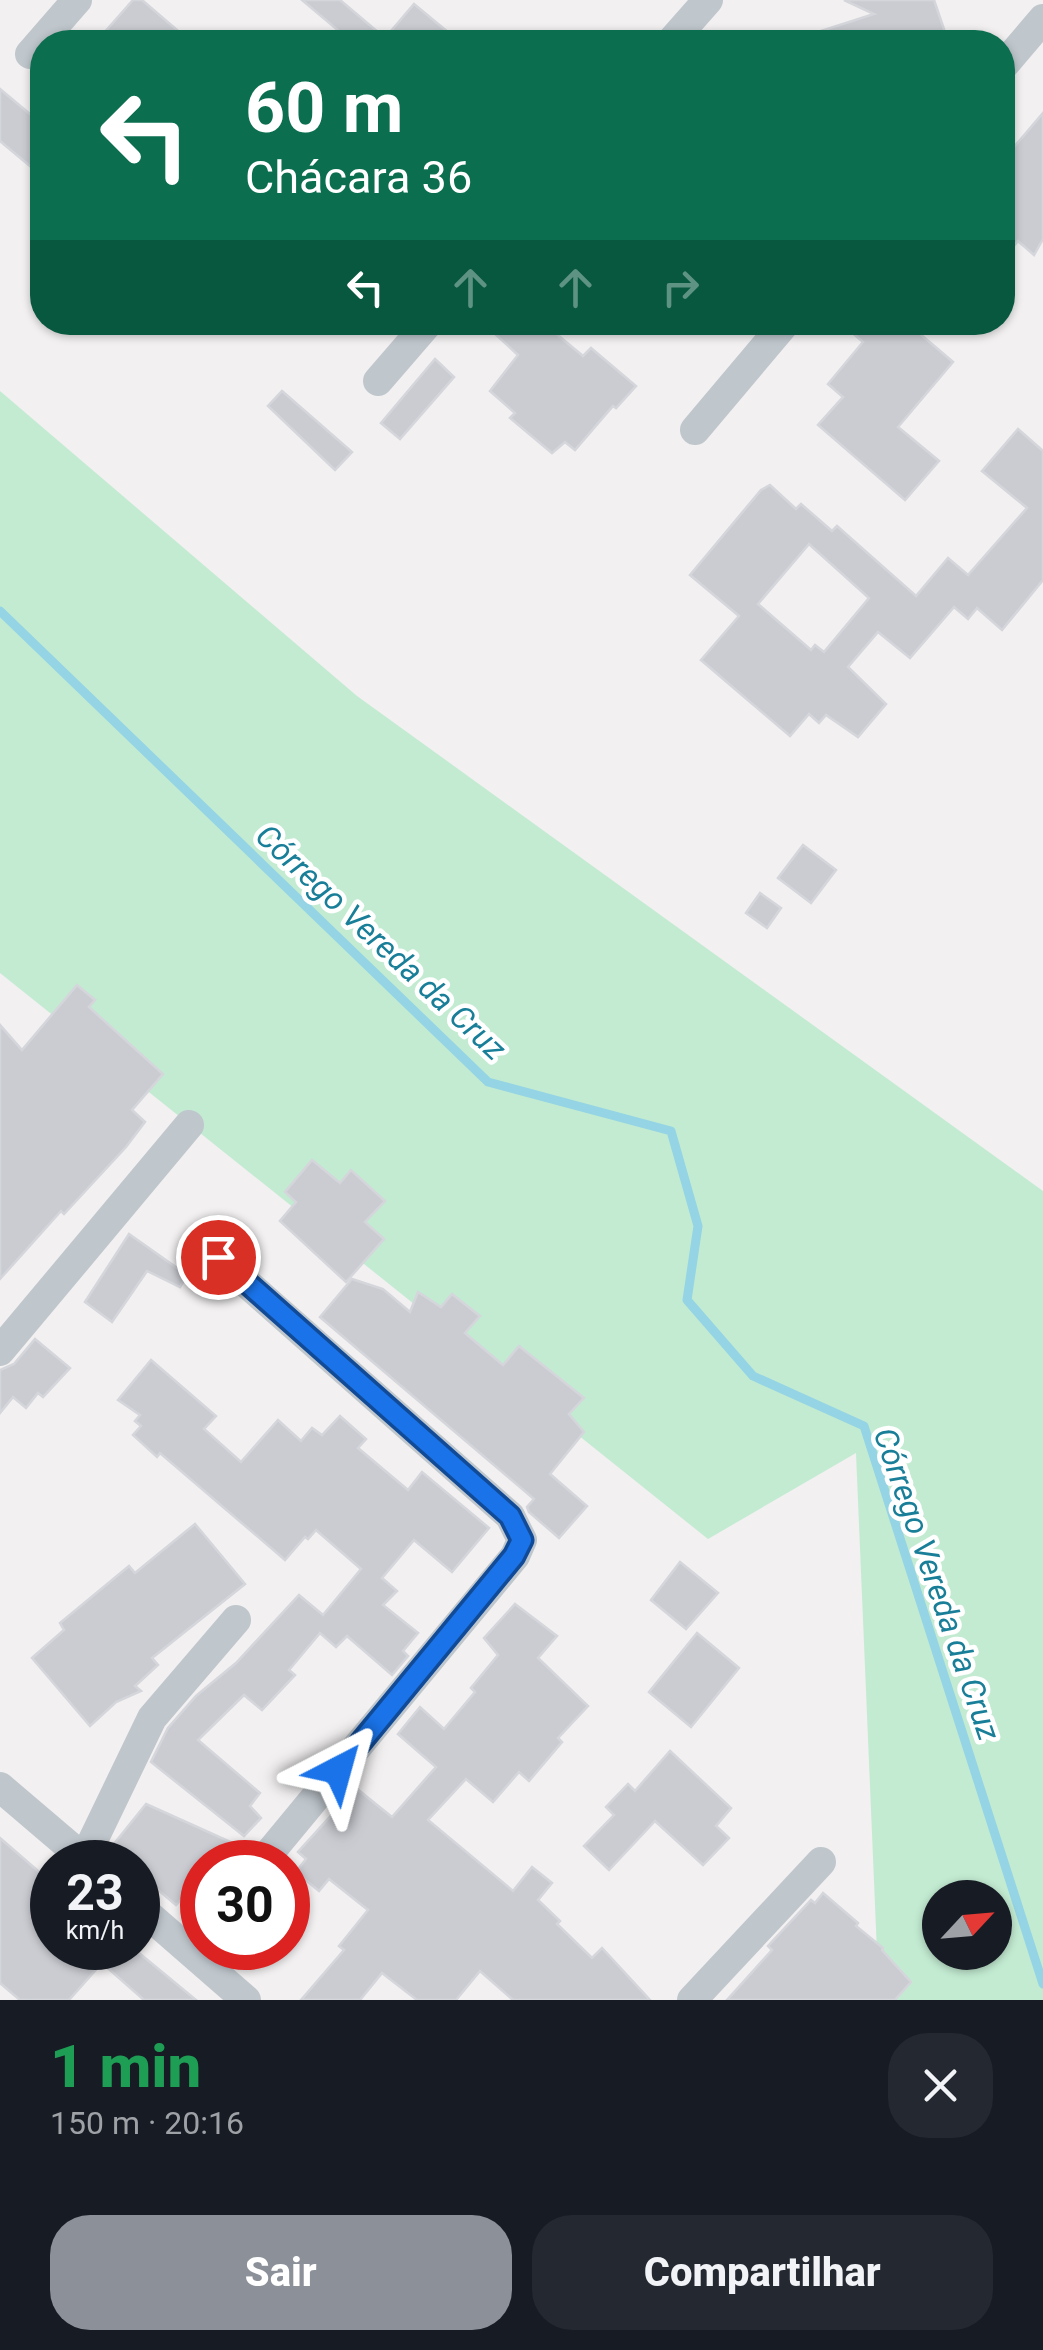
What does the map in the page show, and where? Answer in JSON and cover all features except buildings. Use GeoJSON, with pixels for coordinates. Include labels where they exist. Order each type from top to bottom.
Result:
{"type":"FeatureCollection","features":[{"type":"Feature","properties":{"kind":"street"},"geometry":{"type":"LineString","coordinates":[[51,30],[77,0]]}},
{"type":"Feature","properties":{"kind":"street"},"geometry":{"type":"LineString","coordinates":[[682,30],[708,0]]}},
{"type":"Feature","properties":{"kind":"street"},"geometry":{"type":"LineString","coordinates":[[1015,52],[1043,19]]}},
{"type":"Feature","properties":{"kind":"street"},"geometry":{"type":"LineString","coordinates":[[378,382],[418,335]]}},
{"type":"Feature","properties":{"kind":"street"},"geometry":{"type":"LineString","coordinates":[[696,430],[775,335]]}},
{"type":"Feature","properties":{"kind":"street"},"geometry":{"type":"LineString","coordinates":[[0,1351],[190,1126]]}},
{"type":"Feature","properties":{"kind":"street"},"geometry":{"type":"LineString","coordinates":[[218,1257],[510,1516],[522,1540],[514,1556],[280,1840]]}},
{"type":"Feature","properties":{"kind":"street"},"geometry":{"type":"LineString","coordinates":[[96,1840],[152,1718],[236,1620]]}},
{"type":"Feature","properties":{"kind":"street"},"geometry":{"type":"LineString","coordinates":[[0,1786],[62,1840]]}},
{"type":"Feature","properties":{"kind":"street"},"geometry":{"type":"LineString","coordinates":[[692,2000],[822,1862]]}},
{"type":"Feature","properties":{"kind":"street"},"geometry":{"type":"LineString","coordinates":[[219,1970],[246,2000]]}},
{"type":"Feature","properties":{"kind":"green space"},"geometry":{"type":"Polygon","coordinates":[[[0,391],[357,696],[1043,1191],[1043,2000],[879,2000],[856,1453],[708,1539],[0,973],[0,391]]]}},
{"type":"Feature","properties":{"kind":"waterway","name":"Córrego Vereda da Cruz"},"geometry":{"type":"LineString","coordinates":[[0,611],[488,1082],[671,1131],[698,1226],[687,1300],[753,1376],[864,1426],[1043,1984]]}},
{"type":"Feature","properties":{"kind":"route"},"geometry":{"type":"LineString","coordinates":[[218,1257],[510,1516],[522,1540],[514,1556],[338,1770]]}}]}
